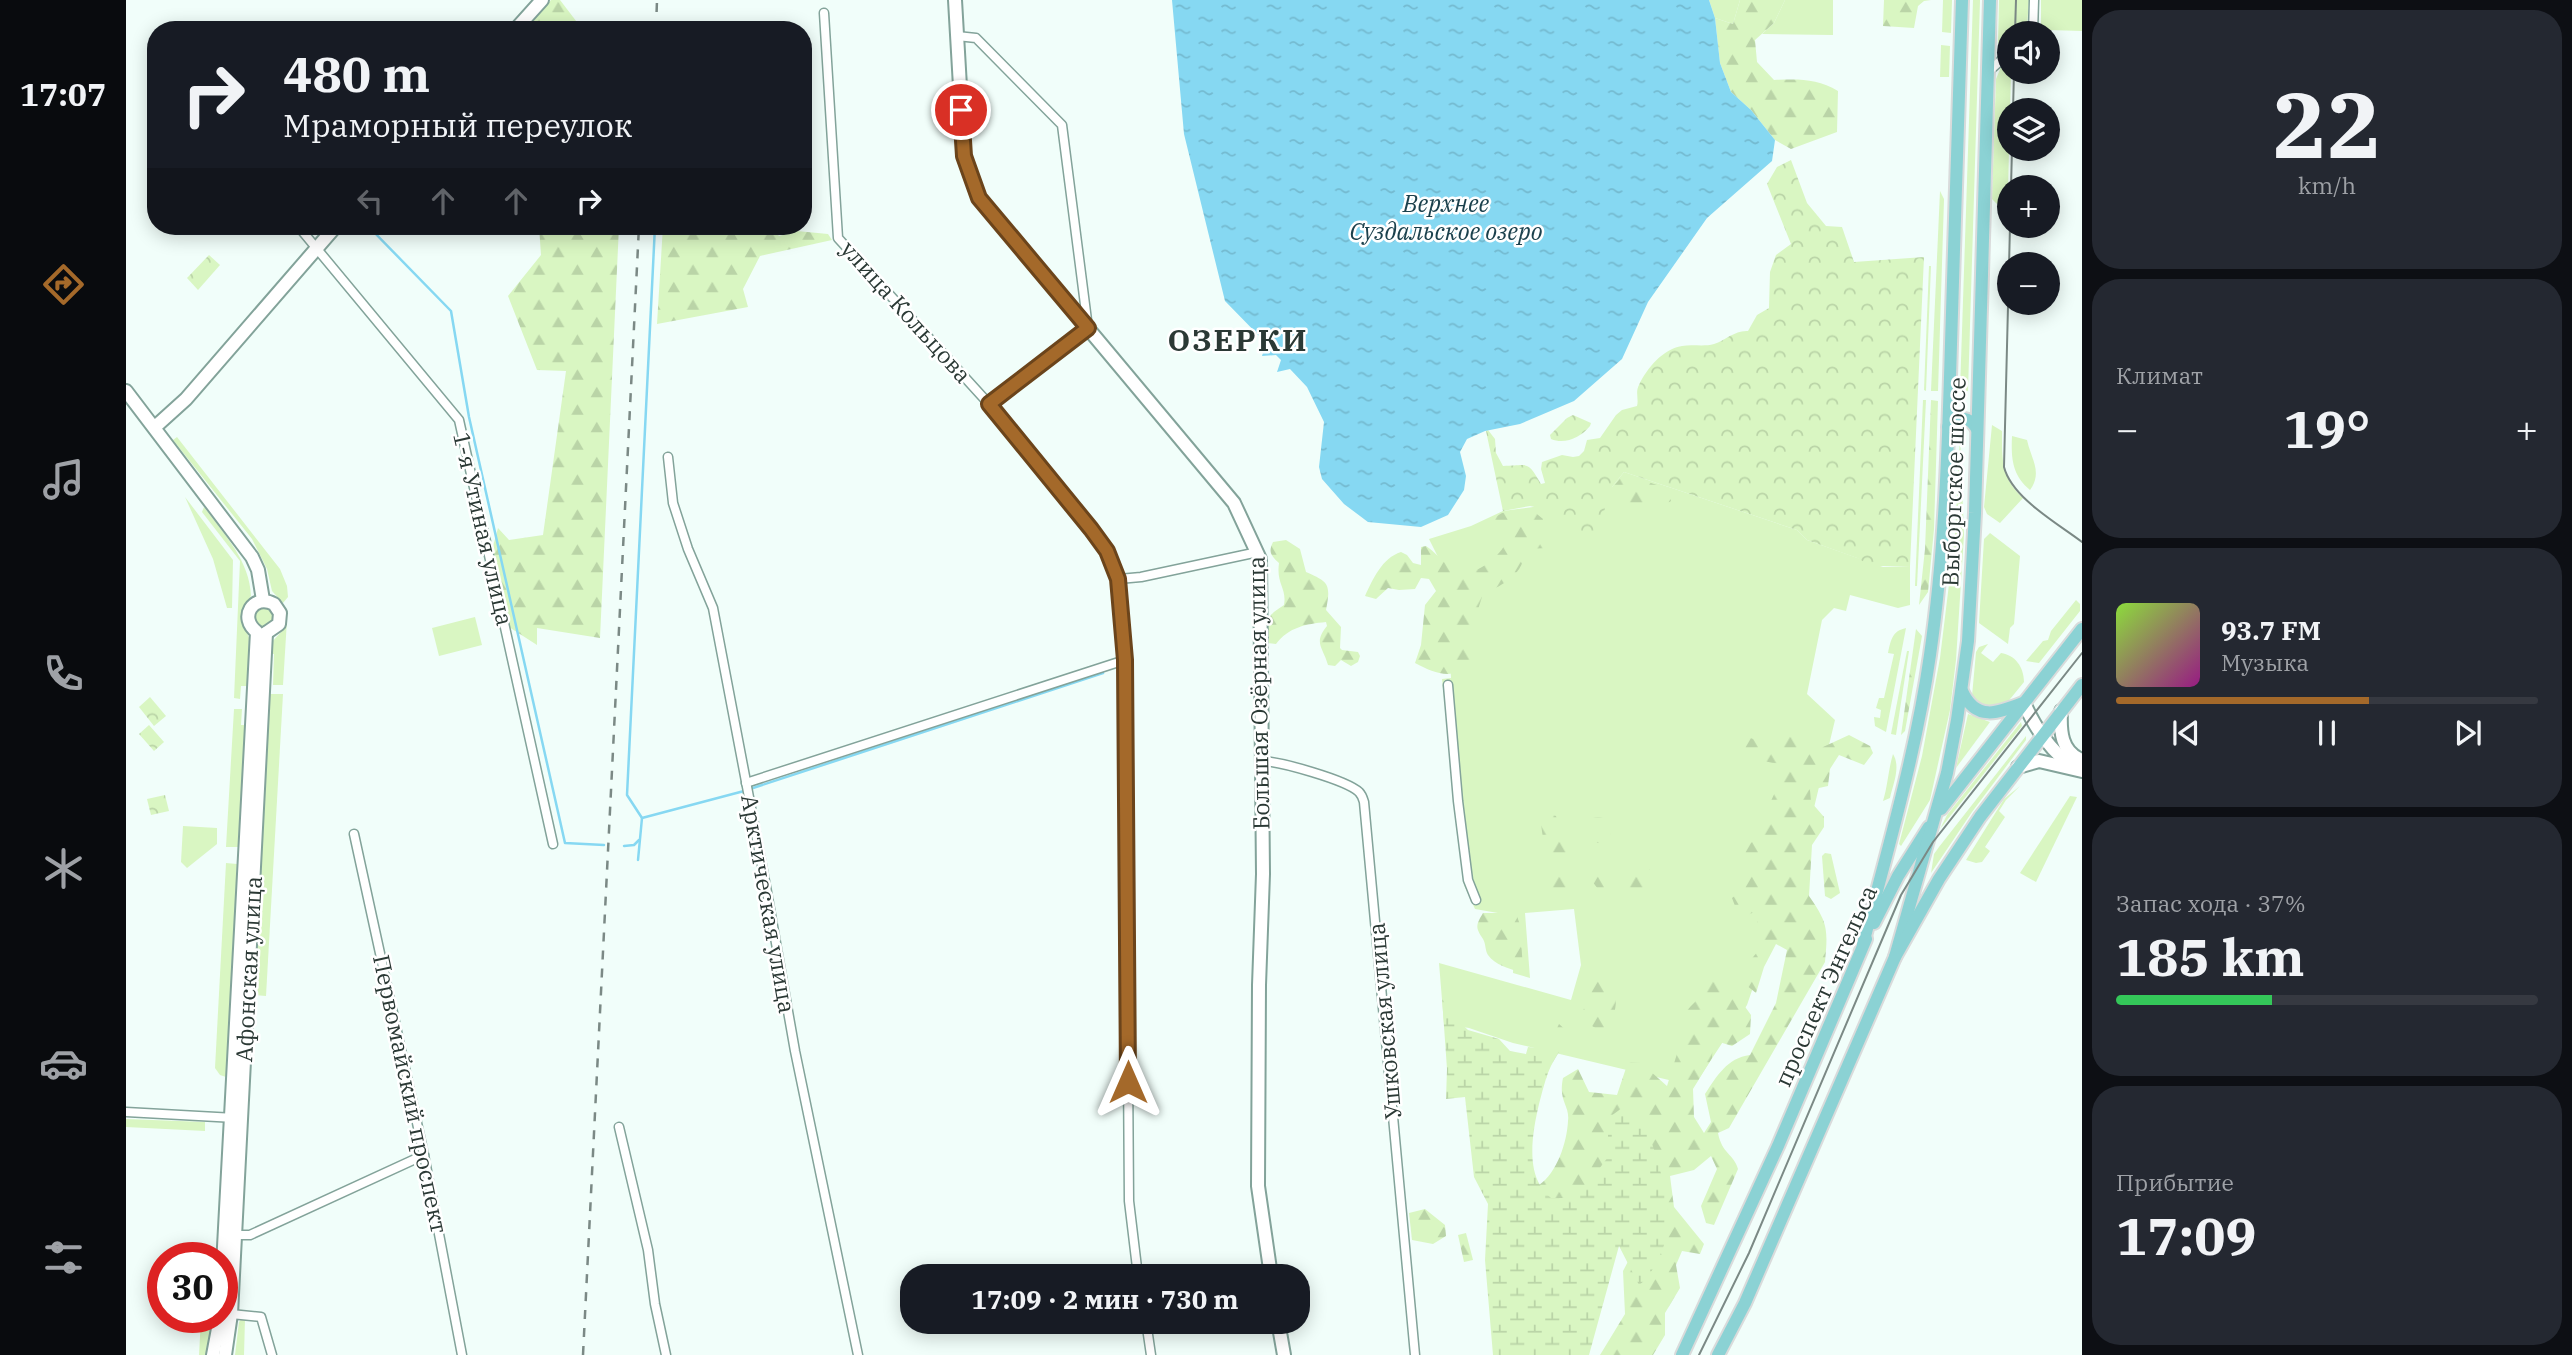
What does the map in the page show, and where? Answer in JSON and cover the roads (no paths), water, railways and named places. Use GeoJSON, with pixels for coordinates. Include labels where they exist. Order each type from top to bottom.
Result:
{"type":"FeatureCollection","features":[{"type":"Feature","properties":{"kind":"main road","name":"Выборгское шоссе"},"geometry":{"type":"LineString","coordinates":[[1863,944],[1906,777],[1927,676],[1941,564],[1962,0]]}},
{"type":"Feature","properties":{"kind":"main road","name":"Выборгское шоссе"},"geometry":{"type":"LineString","coordinates":[[1895,957],[1936,817],[1952,747],[1962,691],[1969,624],[1990,0]]}},
{"type":"Feature","properties":{"kind":"main road"},"geometry":{"type":"LineString","coordinates":[[1948,427],[1957,419],[1963,418],[1970,420],[1977,429]]}},
{"type":"Feature","properties":{"kind":"main road","name":"проспект Энгельса"},"geometry":{"type":"LineString","coordinates":[[1682,1355],[1778,1146],[1863,944],[1898,877],[1952,793],[2082,629]]}},
{"type":"Feature","properties":{"kind":"main road"},"geometry":{"type":"LineString","coordinates":[[1718,1355],[1745,1303],[1895,957],[1953,856],[1979,817],[2082,685]]}},
{"type":"Feature","properties":{"kind":"main road"},"geometry":{"type":"LineString","coordinates":[[1962,691],[1969,705],[1985,712],[2005,710],[2024,703]]}},
{"type":"Feature","properties":{"kind":"street"},"geometry":{"type":"LineString","coordinates":[[523,21],[541,0]]}},
{"type":"Feature","properties":{"kind":"street","name":"Большая Озёрная улица"},"geometry":{"type":"LineString","coordinates":[[955,0],[964,156],[979,198],[1234,503],[1260,559],[1263,874],[1259,985],[1258,1186],[1269,1264]]}},
{"type":"Feature","properties":{"kind":"street"},"geometry":{"type":"LineString","coordinates":[[2033,21],[2034,0]]}},
{"type":"Feature","properties":{"kind":"street","name":"улица Кольцова"},"geometry":{"type":"LineString","coordinates":[[824,13],[838,238],[989,404],[1099,540],[1107,551],[1118,579],[1125,660],[1129,1201],[1137,1264]]}},
{"type":"Feature","properties":{"kind":"street"},"geometry":{"type":"LineString","coordinates":[[957,36],[976,38],[1062,125],[1088,328],[989,404]]}},
{"type":"Feature","properties":{"kind":"street"},"geometry":{"type":"LineString","coordinates":[[1988,72],[1997,64]]}},
{"type":"Feature","properties":{"kind":"street","name":"1-я Утиная улица"},"geometry":{"type":"LineString","coordinates":[[306,235],[459,420],[552,844]]}},
{"type":"Feature","properties":{"kind":"street"},"geometry":{"type":"LineString","coordinates":[[155,427],[186,399],[328,235]]}},
{"type":"Feature","properties":{"kind":"street","name":"Афонская улица"},"geometry":{"type":"LineString","coordinates":[[126,391],[252,557],[263,600]]}},
{"type":"Feature","properties":{"kind":"street","name":"Арктическая улица"},"geometry":{"type":"LineString","coordinates":[[668,457],[673,503],[688,549],[713,608],[794,1051],[858,1355]]}},
{"type":"Feature","properties":{"kind":"street"},"geometry":{"type":"LineString","coordinates":[[1118,579],[1141,577],[1258,552]]}},
{"type":"Feature","properties":{"kind":"street","name":"Афонская улица"},"geometry":{"type":"LineString","coordinates":[[263,600],[274,604],[280,613],[279,624],[261,633],[249,624],[248,614],[253,604],[263,600]]}},
{"type":"Feature","properties":{"kind":"street","name":"Афонская улица"},"geometry":{"type":"LineString","coordinates":[[226,1242],[236,1118],[261,633]]}},
{"type":"Feature","properties":{"kind":"street"},"geometry":{"type":"LineString","coordinates":[[746,783],[1125,660]]}},
{"type":"Feature","properties":{"kind":"street"},"geometry":{"type":"LineString","coordinates":[[1448,685],[1468,880],[1476,900]]}},
{"type":"Feature","properties":{"kind":"street"},"geometry":{"type":"LineString","coordinates":[[2024,703],[2041,736],[2052,750],[2079,766]]}},
{"type":"Feature","properties":{"kind":"street"},"geometry":{"type":"LineString","coordinates":[[2061,711],[2062,739],[2079,766]]}},
{"type":"Feature","properties":{"kind":"street","name":"Ушковская улица"},"geometry":{"type":"LineString","coordinates":[[1261,761],[1273,761],[1315,773],[1359,792],[1364,802],[1415,1355]]}},
{"type":"Feature","properties":{"kind":"street"},"geometry":{"type":"LineString","coordinates":[[2018,767],[2039,761],[2079,766]]}},
{"type":"Feature","properties":{"kind":"street","name":"Первомайский проспект"},"geometry":{"type":"LineString","coordinates":[[354,834],[424,1155],[462,1355]]}},
{"type":"Feature","properties":{"kind":"street"},"geometry":{"type":"LineString","coordinates":[[126,1112],[236,1118]]}},
{"type":"Feature","properties":{"kind":"street","name":"Афонская улица"},"geometry":{"type":"LineString","coordinates":[[234,1242],[236,1118]]}},
{"type":"Feature","properties":{"kind":"street"},"geometry":{"type":"LineString","coordinates":[[619,1127],[648,1250],[655,1304],[666,1355]]}},
{"type":"Feature","properties":{"kind":"street"},"geometry":{"type":"LineString","coordinates":[[235,1235],[250,1235],[424,1155]]}},
{"type":"Feature","properties":{"kind":"street"},"geometry":{"type":"LineString","coordinates":[[238,1316],[257,1316],[264,1321],[272,1355]]}},
{"type":"Feature","properties":{"kind":"street","name":"Афонская улица"},"geometry":{"type":"LineString","coordinates":[[213,1355],[220,1333]]}},
{"type":"Feature","properties":{"kind":"street","name":"Афонская улица"},"geometry":{"type":"LineString","coordinates":[[225,1355],[226,1333]]}},
{"type":"Feature","properties":{"kind":"street"},"geometry":{"type":"LineString","coordinates":[[1148,1334],[1151,1355]]}},
{"type":"Feature","properties":{"kind":"street"},"geometry":{"type":"LineString","coordinates":[[1280,1334],[1284,1355]]}},
{"type":"Feature","properties":{"kind":"water","name":"Верхнее Суздальское озеро"},"geometry":{"type":"Polygon","coordinates":[[[1172,0],[1709,0],[1715,18],[1720,63],[1731,92],[1751,110],[1775,140],[1772,161],[1707,218],[1648,302],[1622,359],[1574,401],[1520,424],[1485,431],[1467,439],[1460,452],[1466,476],[1464,490],[1448,515],[1421,527],[1368,522],[1344,504],[1322,479],[1319,467],[1324,422],[1307,387],[1290,369],[1277,372],[1281,360],[1276,355],[1262,356],[1266,343],[1225,301],[1184,134],[1172,0]]]}},
{"type":"Feature","properties":{"kind":"waterway"},"geometry":{"type":"LineString","coordinates":[[377,235],[451,311],[469,417],[565,843],[604,845]]}},
{"type":"Feature","properties":{"kind":"waterway"},"geometry":{"type":"LineString","coordinates":[[638,860],[642,818],[627,795],[655,235]]}},
{"type":"Feature","properties":{"kind":"waterway"},"geometry":{"type":"LineString","coordinates":[[753,788],[1103,673]]}},
{"type":"Feature","properties":{"kind":"waterway"},"geometry":{"type":"LineString","coordinates":[[642,818],[744,791]]}},
{"type":"Feature","properties":{"kind":"waterway"},"geometry":{"type":"LineString","coordinates":[[624,846],[634,845],[639,840]]}},
{"type":"Feature","properties":{"kind":"tram line"},"geometry":{"type":"LineString","coordinates":[[2015,21],[2016,0]]}},
{"type":"Feature","properties":{"kind":"tram line"},"geometry":{"type":"LineString","coordinates":[[2013,98],[2014,84]]}},
{"type":"Feature","properties":{"kind":"tram line"},"geometry":{"type":"LineString","coordinates":[[2011,175],[2012,161]]}},
{"type":"Feature","properties":{"kind":"tram line"},"geometry":{"type":"LineString","coordinates":[[2010,238],[2004,467],[2016,489],[2026,499],[2082,542]]}},
{"type":"Feature","properties":{"kind":"tram line"},"geometry":{"type":"LineString","coordinates":[[1699,1355],[1749,1253],[1901,895],[1933,842],[2082,653]]}},
{"type":"Feature","properties":{"kind":"railway"},"geometry":{"type":"LineString","coordinates":[[656,21],[657,0]]}},
{"type":"Feature","properties":{"kind":"railway"},"geometry":{"type":"LineString","coordinates":[[583,1355],[639,235]]}},
{"type":"Feature","properties":{"kind":"district","name":"ОЗЕРКИ"},"geometry":{"type":"Point","coordinates":[1238,341]}}]}
